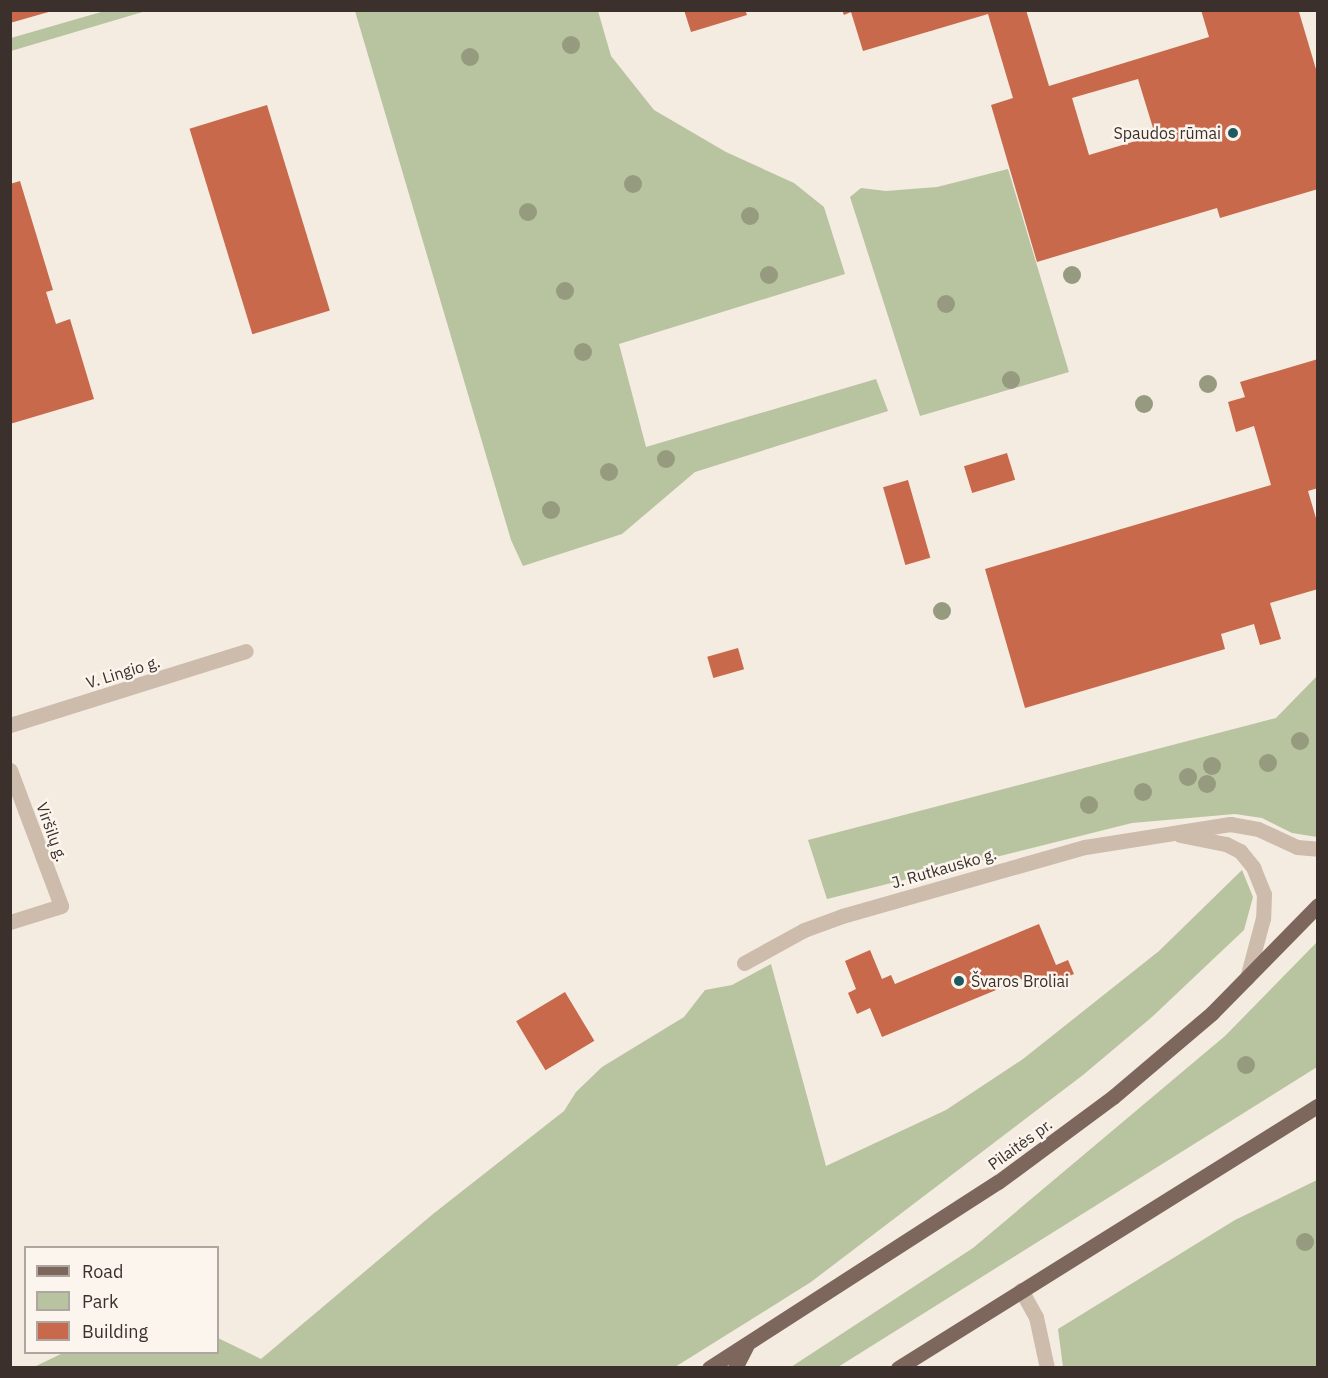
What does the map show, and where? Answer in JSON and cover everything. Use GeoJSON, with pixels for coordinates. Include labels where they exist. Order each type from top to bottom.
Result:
{"type":"FeatureCollection","features":[{"type":"Feature","properties":{"kind":"main road","name":"Pilaitės pr."},"geometry":{"type":"LineString","coordinates":[[709,1368],[893,1252],[1056,1141],[1122,1090],[1247,978],[1317,904]]}},
{"type":"Feature","properties":{"kind":"main road"},"geometry":{"type":"LineString","coordinates":[[898,1368],[1317,1106]]}},
{"type":"Feature","properties":{"kind":"main road"},"geometry":{"type":"LineString","coordinates":[[735,1368],[748,1343]]}},
{"type":"Feature","properties":{"kind":"street","name":"V. Lingio g."},"geometry":{"type":"LineString","coordinates":[[10,725],[246,651]]}},
{"type":"Feature","properties":{"kind":"street","name":"Viršilų g."},"geometry":{"type":"LineString","coordinates":[[10,770],[60,906],[10,922]]}},
{"type":"Feature","properties":{"kind":"street","name":"J. Rutkausko g."},"geometry":{"type":"LineString","coordinates":[[744,963],[804,930],[842,916],[1085,847],[1230,824],[1258,830],[1297,847],[1317,849]]}},
{"type":"Feature","properties":{"kind":"street","name":"J. Rutkausko g."},"geometry":{"type":"LineString","coordinates":[[1162,834],[1226,844],[1240,851],[1253,867],[1264,894],[1263,918],[1247,978]]}},
{"type":"Feature","properties":{"kind":"street"},"geometry":{"type":"LineString","coordinates":[[1021,1290],[1036,1317],[1047,1368]]}},
{"type":"Feature","properties":{"kind":"green space"},"geometry":{"type":"Polygon","coordinates":[[[108,10],[146,11],[11,51],[11,38],[108,10]]]}},
{"type":"Feature","properties":{"kind":"green space"},"geometry":{"type":"Polygon","coordinates":[[[355,11],[598,11],[611,56],[654,110],[726,152],[794,183],[824,207],[845,274],[619,344],[646,447],[876,379],[888,411],[695,472],[622,534],[523,566],[511,540],[355,11]]]}},
{"type":"Feature","properties":{"kind":"green space"},"geometry":{"type":"Polygon","coordinates":[[[1008,169],[1069,372],[920,416],[850,197],[861,188],[886,191],[937,187],[1008,169]]]}},
{"type":"Feature","properties":{"kind":"green space"},"geometry":{"type":"Polygon","coordinates":[[[1317,676],[1317,837],[1292,833],[1262,818],[1235,814],[1132,823],[827,899],[808,840],[1276,718],[1317,676]]]}},
{"type":"Feature","properties":{"kind":"green space"},"geometry":{"type":"Polygon","coordinates":[[[1242,870],[1253,897],[1244,930],[1152,1017],[1083,1075],[811,1282],[675,1367],[14,1367],[36,1366],[61,1354],[219,1354],[219,1338],[261,1359],[433,1214],[564,1111],[576,1092],[602,1067],[684,1017],[705,990],[732,985],[771,964],[826,1166],[946,1110],[1023,1059],[1159,951],[1242,870]]]}},
{"type":"Feature","properties":{"kind":"green space"},"geometry":{"type":"Polygon","coordinates":[[[1317,942],[1317,1067],[838,1367],[791,1367],[973,1248],[1225,1036],[1317,942]]]}},
{"type":"Feature","properties":{"kind":"green space"},"geometry":{"type":"Polygon","coordinates":[[[1317,1180],[1317,1367],[1063,1367],[1058,1329],[1235,1220],[1317,1180]]]}},
{"type":"Feature","properties":{"kind":"building"},"geometry":{"type":"Polygon","coordinates":[[[10,10],[52,10],[52,11],[10,23],[10,10]]]}},
{"type":"Feature","properties":{"kind":"building"},"geometry":{"type":"Polygon","coordinates":[[[684,10],[745,10],[747,15],[691,32],[684,10]]]}},
{"type":"Feature","properties":{"kind":"building","name":"Spaudos rūmai"},"geometry":{"type":"Polygon","coordinates":[[[842,10],[1026,10],[1049,86],[1209,37],[1201,10],[1299,12],[1318,76],[1318,189],[1220,218],[1217,208],[1037,262],[991,105],[1013,98],[988,14],[863,51],[851,12],[844,15],[842,10]],[[1138,79],[1072,98],[1089,155],[1149,137],[1147,129],[1153,128],[1138,79]]]}},
{"type":"Feature","properties":{"kind":"building"},"geometry":{"type":"Polygon","coordinates":[[[267,105],[330,311],[252,334],[190,129],[267,105]]]}},
{"type":"Feature","properties":{"kind":"building"},"geometry":{"type":"Polygon","coordinates":[[[20,181],[53,290],[46,292],[56,324],[70,319],[94,399],[10,424],[10,184],[20,181]]]}},
{"type":"Feature","properties":{"kind":"building"},"geometry":{"type":"Polygon","coordinates":[[[1318,359],[1318,488],[1308,491],[1318,525],[1318,589],[1270,603],[1281,639],[1260,645],[1254,624],[1221,634],[1225,649],[1025,708],[985,569],[1271,485],[1254,426],[1236,432],[1228,402],[1245,397],[1240,382],[1318,359]]]}},
{"type":"Feature","properties":{"kind":"building"},"geometry":{"type":"Polygon","coordinates":[[[1007,453],[1015,480],[972,493],[964,466],[1007,453]]]}},
{"type":"Feature","properties":{"kind":"building"},"geometry":{"type":"Polygon","coordinates":[[[908,480],[930,558],[905,565],[883,487],[908,480]]]}},
{"type":"Feature","properties":{"kind":"building"},"geometry":{"type":"Polygon","coordinates":[[[738,648],[744,669],[713,678],[707,657],[738,648]]]}},
{"type":"Feature","properties":{"kind":"building","name":"Švaros Broliai"},"geometry":{"type":"Polygon","coordinates":[[[1039,924],[1056,965],[1068,960],[1074,974],[1036,989],[1030,976],[882,1037],[870,1008],[857,1014],[848,993],[856,989],[845,961],[870,950],[882,979],[891,975],[895,984],[1039,924]]]}},
{"type":"Feature","properties":{"kind":"building"},"geometry":{"type":"Polygon","coordinates":[[[565,992],[594,1041],[545,1070],[516,1021],[565,992]]]}},
{"type":"Feature","properties":{"kind":"place","name":"Spaudos rūmai"},"geometry":{"type":"Point","coordinates":[1233,133]}},
{"type":"Feature","properties":{"kind":"place","name":"Švaros Broliai"},"geometry":{"type":"Point","coordinates":[959,981]}}]}
